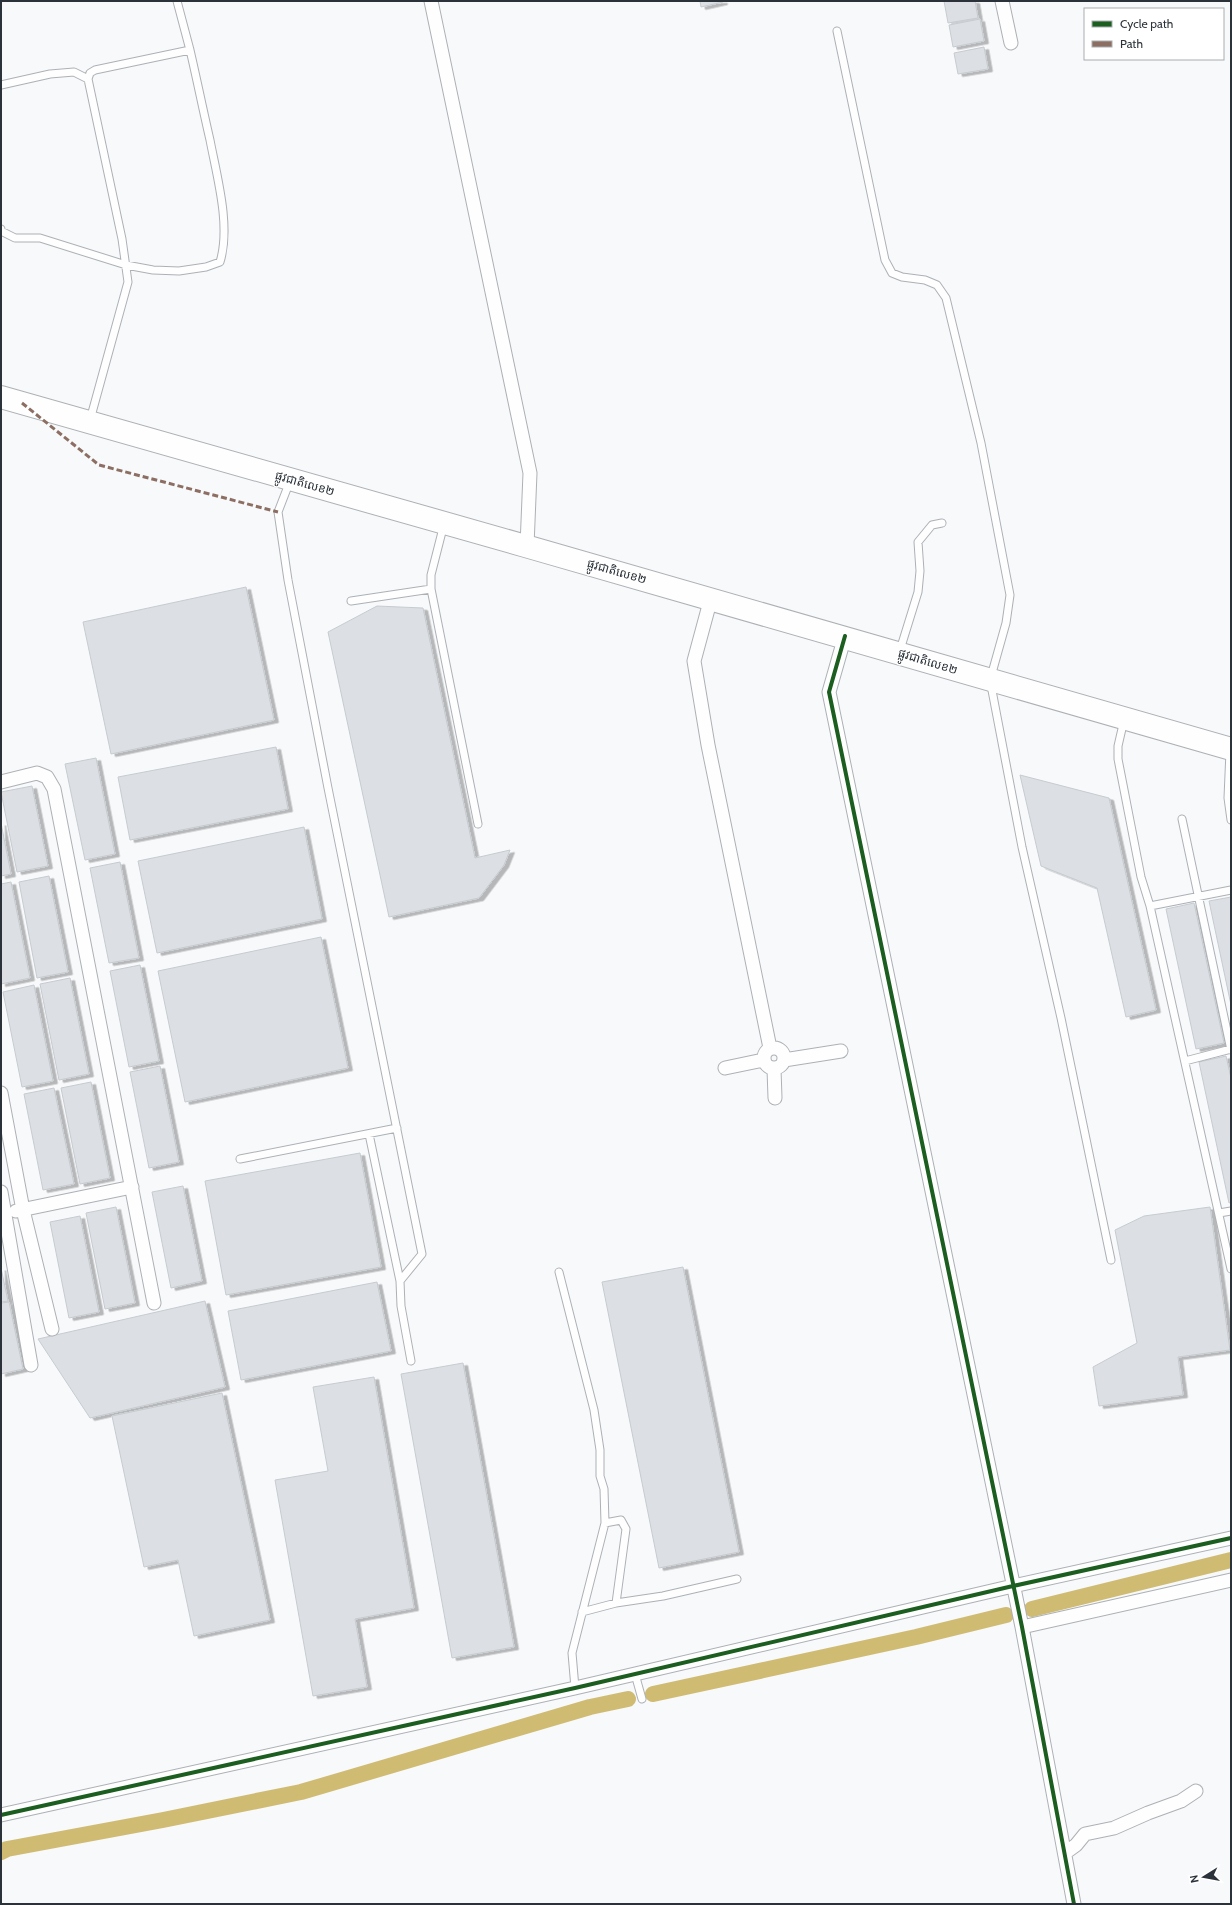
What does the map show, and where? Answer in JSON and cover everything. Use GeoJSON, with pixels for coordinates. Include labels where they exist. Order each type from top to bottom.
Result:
{"type":"FeatureCollection","features":[{"type":"Feature","properties":{"kind":"highway","name":"ផ្លូវជាតិលេខ២"},"geometry":{"type":"LineString","coordinates":[[1,398],[845,636],[990,680],[1231,749]]}},
{"type":"Feature","properties":{"kind":"street"},"geometry":{"type":"LineString","coordinates":[[431,1],[530,473],[527,546]]}},
{"type":"Feature","properties":{"kind":"street"},"geometry":{"type":"LineString","coordinates":[[1002,1],[1011,43]]}},
{"type":"Feature","properties":{"kind":"street"},"geometry":{"type":"LineString","coordinates":[[711,598],[694,661],[708,745],[770,1048]]}},
{"type":"Feature","properties":{"kind":"street"},"geometry":{"type":"LineString","coordinates":[[845,636],[829,692],[1022,1627],[1074,1904]]}},
{"type":"Feature","properties":{"kind":"street"},"geometry":{"type":"LineString","coordinates":[[1,782],[37,773],[47,777],[54,789],[154,1303]]}},
{"type":"Feature","properties":{"kind":"street"},"geometry":{"type":"LineString","coordinates":[[770,1048],[778,1048],[783,1053],[784,1060],[780,1067],[774,1069],[767,1066],[763,1060],[765,1053],[770,1048]]}},
{"type":"Feature","properties":{"kind":"street"},"geometry":{"type":"LineString","coordinates":[[784,1060],[841,1051]]}},
{"type":"Feature","properties":{"kind":"street"},"geometry":{"type":"LineString","coordinates":[[725,1068],[763,1060]]}},
{"type":"Feature","properties":{"kind":"street"},"geometry":{"type":"LineString","coordinates":[[774,1069],[775,1098]]}},
{"type":"Feature","properties":{"kind":"street"},"geometry":{"type":"LineString","coordinates":[[1,1093],[24,1210],[52,1329]]}},
{"type":"Feature","properties":{"kind":"street"},"geometry":{"type":"LineString","coordinates":[[3,1214],[132,1187]]}},
{"type":"Feature","properties":{"kind":"street"},"geometry":{"type":"LineString","coordinates":[[1,1192],[3,1214],[32,1365]]}},
{"type":"Feature","properties":{"kind":"street"},"geometry":{"type":"LineString","coordinates":[[1,1815],[575,1688],[1013,1586],[1231,1538]]}},
{"type":"Feature","properties":{"kind":"street"},"geometry":{"type":"LineString","coordinates":[[1022,1627],[1231,1580]]}},
{"type":"Feature","properties":{"kind":"street"},"geometry":{"type":"LineString","coordinates":[[1065,1853],[1085,1834],[1114,1828],[1148,1813],[1181,1801],[1196,1790]]}},
{"type":"Feature","properties":{"kind":"lane"},"geometry":{"type":"LineString","coordinates":[[1,229],[15,238],[40,238],[126,265],[153,270],[179,271],[206,267],[220,262],[224,250],[223,221],[218,181],[190,50],[177,1]]}},
{"type":"Feature","properties":{"kind":"lane"},"geometry":{"type":"LineString","coordinates":[[837,31],[884,260],[892,273],[902,277],[925,280],[937,285],[946,298],[981,443],[1010,595],[1006,623],[990,680],[1022,847],[1061,1018],[1111,1260]]}},
{"type":"Feature","properties":{"kind":"lane"},"geometry":{"type":"LineString","coordinates":[[90,422],[128,282],[122,239],[88,79],[90,73],[100,68],[190,50]]}},
{"type":"Feature","properties":{"kind":"lane"},"geometry":{"type":"LineString","coordinates":[[1,85],[50,74],[74,72],[88,79]]}},
{"type":"Feature","properties":{"kind":"lane"},"geometry":{"type":"LineString","coordinates":[[290,479],[278,512],[288,580],[329,796],[422,1254],[400,1280]]}},
{"type":"Feature","properties":{"kind":"lane"},"geometry":{"type":"LineString","coordinates":[[445,523],[431,575],[431,589],[478,824]]}},
{"type":"Feature","properties":{"kind":"lane"},"geometry":{"type":"LineString","coordinates":[[899,652],[918,592],[920,571],[918,542],[932,525],[942,523]]}},
{"type":"Feature","properties":{"kind":"lane"},"geometry":{"type":"LineString","coordinates":[[351,601],[431,589]]}},
{"type":"Feature","properties":{"kind":"lane"},"geometry":{"type":"LineString","coordinates":[[1125,718],[1118,746],[1118,759],[1141,877],[1150,906],[1231,1269]]}},
{"type":"Feature","properties":{"kind":"lane"},"geometry":{"type":"LineString","coordinates":[[1231,749],[1228,798],[1231,820]]}},
{"type":"Feature","properties":{"kind":"lane"},"geometry":{"type":"LineString","coordinates":[[1182,819],[1231,1049],[1185,1061]]}},
{"type":"Feature","properties":{"kind":"lane"},"geometry":{"type":"LineString","coordinates":[[1150,906],[1231,890]]}},
{"type":"Feature","properties":{"kind":"lane"},"geometry":{"type":"LineString","coordinates":[[240,1159],[397,1128]]}},
{"type":"Feature","properties":{"kind":"lane"},"geometry":{"type":"LineString","coordinates":[[369,1134],[400,1280],[401,1306],[411,1361]]}},
{"type":"Feature","properties":{"kind":"lane"},"geometry":{"type":"LineString","coordinates":[[1218,1213],[1231,1211]]}},
{"type":"Feature","properties":{"kind":"lane"},"geometry":{"type":"LineString","coordinates":[[559,1272],[594,1410],[600,1450],[600,1476],[604,1489],[605,1523],[572,1653],[575,1688]]}},
{"type":"Feature","properties":{"kind":"lane"},"geometry":{"type":"LineString","coordinates":[[605,1523],[621,1520],[626,1529],[616,1603]]}},
{"type":"Feature","properties":{"kind":"lane"},"geometry":{"type":"LineString","coordinates":[[582,1612],[616,1603],[663,1596],[737,1579]]}},
{"type":"Feature","properties":{"kind":"lane"},"geometry":{"type":"LineString","coordinates":[[635,1674],[642,1699]]}},
{"type":"Feature","properties":{"kind":"building"},"geometry":{"type":"Polygon","coordinates":[[[700,1],[723,1],[723,2],[701,7],[700,1]]]}},
{"type":"Feature","properties":{"kind":"building"},"geometry":{"type":"Polygon","coordinates":[[[944,1],[975,1],[978,18],[948,23],[944,1]]]}},
{"type":"Feature","properties":{"kind":"building"},"geometry":{"type":"Polygon","coordinates":[[[980,19],[984,41],[953,47],[949,25],[980,19]]]}},
{"type":"Feature","properties":{"kind":"building"},"geometry":{"type":"Polygon","coordinates":[[[984,47],[988,69],[958,74],[954,53],[984,47]]]}},
{"type":"Feature","properties":{"kind":"building"},"geometry":{"type":"Polygon","coordinates":[[[246,587],[274,720],[111,754],[83,622],[246,587]]]}},
{"type":"Feature","properties":{"kind":"building"},"geometry":{"type":"Polygon","coordinates":[[[377,606],[423,608],[475,858],[510,850],[504,865],[479,898],[389,917],[328,632],[377,606]]]}},
{"type":"Feature","properties":{"kind":"building"},"geometry":{"type":"Polygon","coordinates":[[[276,747],[288,809],[130,840],[118,777],[276,747]]]}},
{"type":"Feature","properties":{"kind":"building"},"geometry":{"type":"Polygon","coordinates":[[[96,758],[115,854],[85,860],[65,764],[96,758]]]}},
{"type":"Feature","properties":{"kind":"building"},"geometry":{"type":"Polygon","coordinates":[[[1020,775],[1109,798],[1156,1010],[1126,1017],[1097,888],[1041,866],[1020,775]]]}},
{"type":"Feature","properties":{"kind":"building"},"geometry":{"type":"Polygon","coordinates":[[[32,786],[48,866],[17,872],[1,792],[32,786]]]}},
{"type":"Feature","properties":{"kind":"building"},"geometry":{"type":"Polygon","coordinates":[[[1,823],[11,874],[1,876],[1,823]]]}},
{"type":"Feature","properties":{"kind":"building"},"geometry":{"type":"Polygon","coordinates":[[[304,827],[322,919],[157,953],[138,861],[304,827]]]}},
{"type":"Feature","properties":{"kind":"building"},"geometry":{"type":"Polygon","coordinates":[[[120,862],[139,958],[109,963],[90,868],[120,862]]]}},
{"type":"Feature","properties":{"kind":"building"},"geometry":{"type":"Polygon","coordinates":[[[49,876],[68,972],[37,978],[19,882],[49,876]]]}},
{"type":"Feature","properties":{"kind":"building"},"geometry":{"type":"Polygon","coordinates":[[[11,882],[30,978],[1,984],[1,884],[11,882]]]}},
{"type":"Feature","properties":{"kind":"building"},"geometry":{"type":"Polygon","coordinates":[[[1231,897],[1231,1005],[1209,901],[1231,897]]]}},
{"type":"Feature","properties":{"kind":"building"},"geometry":{"type":"Polygon","coordinates":[[[1194,903],[1224,1043],[1196,1049],[1166,909],[1194,903]]]}},
{"type":"Feature","properties":{"kind":"building"},"geometry":{"type":"Polygon","coordinates":[[[321,937],[348,1068],[185,1102],[158,971],[321,937]]]}},
{"type":"Feature","properties":{"kind":"building"},"geometry":{"type":"Polygon","coordinates":[[[140,965],[159,1061],[129,1067],[110,971],[140,965]]]}},
{"type":"Feature","properties":{"kind":"building"},"geometry":{"type":"Polygon","coordinates":[[[70,978],[89,1074],[59,1080],[40,984],[70,978]]]}},
{"type":"Feature","properties":{"kind":"building"},"geometry":{"type":"Polygon","coordinates":[[[34,985],[53,1081],[22,1087],[3,992],[34,985]]]}},
{"type":"Feature","properties":{"kind":"building"},"geometry":{"type":"Polygon","coordinates":[[[1226,1056],[1231,1078],[1231,1202],[1229,1203],[1199,1062],[1226,1056]]]}},
{"type":"Feature","properties":{"kind":"building"},"geometry":{"type":"Polygon","coordinates":[[[160,1066],[179,1162],[149,1168],[130,1072],[160,1066]]]}},
{"type":"Feature","properties":{"kind":"building"},"geometry":{"type":"Polygon","coordinates":[[[91,1082],[110,1178],[80,1184],[61,1088],[91,1082]]]}},
{"type":"Feature","properties":{"kind":"building"},"geometry":{"type":"Polygon","coordinates":[[[54,1088],[74,1184],[43,1190],[24,1094],[54,1088]]]}},
{"type":"Feature","properties":{"kind":"building"},"geometry":{"type":"Polygon","coordinates":[[[360,1153],[381,1267],[226,1295],[205,1181],[360,1153]]]}},
{"type":"Feature","properties":{"kind":"building"},"geometry":{"type":"Polygon","coordinates":[[[183,1186],[202,1281],[171,1288],[152,1192],[183,1186]]]}},
{"type":"Feature","properties":{"kind":"building"},"geometry":{"type":"Polygon","coordinates":[[[116,1207],[135,1303],[105,1309],[86,1213],[116,1207]]]}},
{"type":"Feature","properties":{"kind":"building"},"geometry":{"type":"Polygon","coordinates":[[[1210,1207],[1230,1350],[1178,1357],[1183,1395],[1099,1406],[1093,1367],[1137,1343],[1115,1230],[1144,1216],[1210,1207]]]}},
{"type":"Feature","properties":{"kind":"building"},"geometry":{"type":"Polygon","coordinates":[[[80,1216],[99,1312],[69,1318],[50,1222],[80,1216]]]}},
{"type":"Feature","properties":{"kind":"building"},"geometry":{"type":"Polygon","coordinates":[[[683,1267],[739,1552],[659,1568],[602,1282],[683,1267]]]}},
{"type":"Feature","properties":{"kind":"building"},"geometry":{"type":"Polygon","coordinates":[[[1,1268],[8,1301],[1,1302],[1,1268]]]}},
{"type":"Feature","properties":{"kind":"building"},"geometry":{"type":"Polygon","coordinates":[[[377,1282],[391,1351],[241,1380],[228,1311],[377,1282]]]}},
{"type":"Feature","properties":{"kind":"building"},"geometry":{"type":"Polygon","coordinates":[[[205,1301],[225,1387],[90,1418],[38,1339],[205,1301]]]}},
{"type":"Feature","properties":{"kind":"building"},"geometry":{"type":"Polygon","coordinates":[[[9,1302],[23,1369],[1,1374],[1,1303],[9,1302]]]}},
{"type":"Feature","properties":{"kind":"building"},"geometry":{"type":"Polygon","coordinates":[[[463,1363],[514,1647],[452,1658],[401,1374],[463,1363]]]}},
{"type":"Feature","properties":{"kind":"building"},"geometry":{"type":"Polygon","coordinates":[[[374,1377],[414,1608],[355,1619],[367,1687],[313,1696],[275,1480],[328,1471],[313,1387],[374,1377]]]}},
{"type":"Feature","properties":{"kind":"building"},"geometry":{"type":"Polygon","coordinates":[[[222,1393],[270,1620],[194,1636],[178,1560],[144,1567],[112,1416],[222,1393]]]}},
{"type":"Feature","properties":{"kind":"waterway"},"geometry":{"type":"LineString","coordinates":[[1032,1609],[1231,1560]]}},
{"type":"Feature","properties":{"kind":"waterway"},"geometry":{"type":"LineString","coordinates":[[653,1694],[916,1637],[1006,1615]]}},
{"type":"Feature","properties":{"kind":"waterway"},"geometry":{"type":"LineString","coordinates":[[1,1852],[7,1849],[163,1820],[301,1792],[590,1707],[628,1699]]}},
{"type":"Feature","properties":{"kind":"marked path"},"geometry":{"type":"LineString","coordinates":[[22,403],[99,465],[278,512]]}},
{"type":"Feature","properties":{"kind":"cycle path"},"geometry":{"type":"LineString","coordinates":[[845,636],[829,692],[1022,1627],[1074,1904]]}},
{"type":"Feature","properties":{"kind":"cycle path"},"geometry":{"type":"LineString","coordinates":[[1,1815],[575,1688],[1013,1586],[1231,1538]]}}]}
